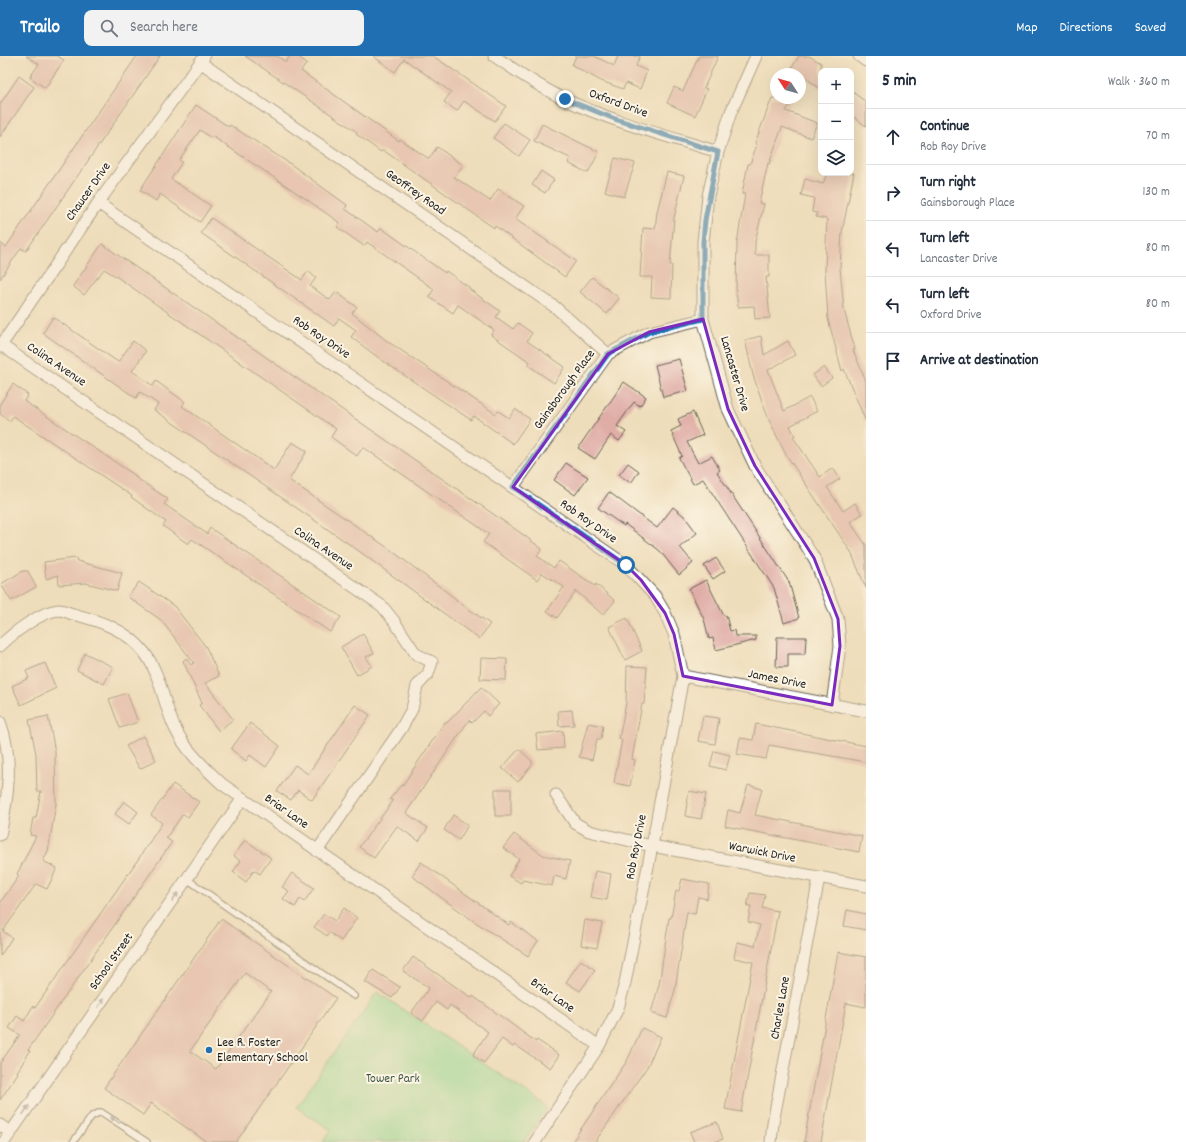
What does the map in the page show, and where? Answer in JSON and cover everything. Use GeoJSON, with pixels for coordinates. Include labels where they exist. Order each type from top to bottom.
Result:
{"type":"FeatureCollection","features":[{"type":"Feature","properties":{"kind":"street","name":"Oxford Drive"},"geometry":{"type":"LineString","coordinates":[[494,56],[516,71],[565,99],[615,119],[718,152]]}},
{"type":"Feature","properties":{"kind":"street","name":"Lancaster Drive"},"geometry":{"type":"LineString","coordinates":[[756,56],[731,112],[718,152],[705,220],[703,242],[703,319],[728,409],[733,421],[755,466],[814,558],[838,619],[840,646],[832,705]]}},
{"type":"Feature","properties":{"kind":"street"},"geometry":{"type":"LineString","coordinates":[[859,56],[866,61]]}},
{"type":"Feature","properties":{"kind":"street","name":"Chaucer Drive"},"geometry":{"type":"LineString","coordinates":[[1,346],[98,203],[202,59]]}},
{"type":"Feature","properties":{"kind":"street","name":"Geoffrey Road"},"geometry":{"type":"LineString","coordinates":[[202,59],[555,307],[608,354]]}},
{"type":"Feature","properties":{"kind":"street","name":"Rob Roy Drive"},"geometry":{"type":"LineString","coordinates":[[98,203],[626,565],[655,596],[665,613],[674,634],[682,676],[652,846],[618,1008],[599,1046],[535,1142]]}},
{"type":"Feature","properties":{"kind":"street","name":"Gainsborough Place"},"geometry":{"type":"LineString","coordinates":[[513,487],[608,354],[649,332],[703,319]]}},
{"type":"Feature","properties":{"kind":"street","name":"Colina Avenue"},"geometry":{"type":"LineString","coordinates":[[1,346],[382,606],[416,654],[432,662],[428,674],[417,686],[412,709],[401,729],[317,851]]}},
{"type":"Feature","properties":{"kind":"street","name":"Briar Lane"},"geometry":{"type":"LineString","coordinates":[[0,646],[36,618],[59,610],[95,619],[120,631],[134,641],[150,661],[175,729],[188,749],[222,784],[599,1046]]}},
{"type":"Feature","properties":{"kind":"street","name":"James Drive"},"geometry":{"type":"LineString","coordinates":[[682,676],[866,711]]}},
{"type":"Feature","properties":{"kind":"street"},"geometry":{"type":"LineString","coordinates":[[0,722],[3,730],[8,763],[8,799],[0,835]]}},
{"type":"Feature","properties":{"kind":"street","name":"Warwick Drive"},"geometry":{"type":"LineString","coordinates":[[556,795],[575,823],[589,831],[652,846],[866,886]]}},
{"type":"Feature","properties":{"kind":"street","name":"School Street"},"geometry":{"type":"LineString","coordinates":[[8,1139],[243,798]]}},
{"type":"Feature","properties":{"kind":"street","name":"Charles Lane"},"geometry":{"type":"LineString","coordinates":[[772,1142],[773,1123],[819,878]]}},
{"type":"Feature","properties":{"kind":"street"},"geometry":{"type":"LineString","coordinates":[[0,1125],[8,1139]]}},
{"type":"Feature","properties":{"kind":"lane"},"geometry":{"type":"LineString","coordinates":[[187,879],[354,996]]}},
{"type":"Feature","properties":{"kind":"lane"},"geometry":{"type":"LineString","coordinates":[[72,1142],[92,1116],[101,1112],[147,1142]]}},
{"type":"Feature","properties":{"kind":"highlighted area"},"geometry":{"type":"Polygon","coordinates":[[[703,319],[728,409],[755,466],[814,558],[838,619],[840,646],[832,705],[683,676],[674,634],[665,613],[641,580],[626,565],[513,487],[608,354],[649,332],[703,319]]]}},
{"type":"Feature","properties":{"kind":"green space","name":"Tower Park"},"geometry":{"type":"Polygon","coordinates":[[[377,992],[548,1107],[524,1142],[323,1142],[331,1130],[296,1107],[377,992]]]}},
{"type":"Feature","properties":{"kind":"building"},"geometry":{"type":"Polygon","coordinates":[[[26,56],[57,56],[64,60],[45,88],[30,77],[39,64],[26,56]]]}},
{"type":"Feature","properties":{"kind":"building"},"geometry":{"type":"Polygon","coordinates":[[[137,56],[160,56],[26,251],[21,248],[0,279],[0,243],[6,247],[137,56]]]}},
{"type":"Feature","properties":{"kind":"building"},"geometry":{"type":"Polygon","coordinates":[[[245,56],[277,56],[286,62],[290,56],[297,56],[307,63],[301,71],[399,141],[400,139],[429,159],[437,147],[463,165],[454,177],[490,201],[498,189],[524,206],[515,219],[576,261],[565,277],[495,226],[494,228],[383,150],[381,152],[356,134],[357,132],[245,56]]]}},
{"type":"Feature","properties":{"kind":"building"},"geometry":{"type":"Polygon","coordinates":[[[373,56],[433,56],[506,106],[495,121],[464,101],[457,111],[444,102],[451,92],[404,59],[395,72],[373,56]]]}},
{"type":"Feature","properties":{"kind":"building"},"geometry":{"type":"Polygon","coordinates":[[[576,56],[594,56],[614,66],[618,56],[640,56],[636,66],[647,71],[640,89],[626,83],[623,89],[601,81],[572,65],[576,56]]]}},
{"type":"Feature","properties":{"kind":"building"},"geometry":{"type":"Polygon","coordinates":[[[699,56],[718,56],[704,88],[707,89],[695,116],[667,103],[674,87],[683,91],[699,56]]]}},
{"type":"Feature","properties":{"kind":"building"},"geometry":{"type":"Polygon","coordinates":[[[799,56],[809,56],[821,63],[821,68],[818,68],[818,87],[806,78],[806,68],[792,68],[799,56]]]}},
{"type":"Feature","properties":{"kind":"building"},"geometry":{"type":"Polygon","coordinates":[[[19,76],[34,87],[0,137],[0,104],[19,76]]]}},
{"type":"Feature","properties":{"kind":"building"},"geometry":{"type":"Polygon","coordinates":[[[854,93],[866,102],[866,126],[854,117],[854,93]]]}},
{"type":"Feature","properties":{"kind":"building"},"geometry":{"type":"Polygon","coordinates":[[[770,103],[790,104],[786,111],[817,123],[811,138],[782,127],[769,164],[768,163],[759,203],[764,204],[755,242],[755,255],[769,255],[769,277],[766,277],[770,318],[755,319],[754,306],[738,307],[736,291],[737,243],[745,194],[742,194],[748,164],[750,164],[757,144],[755,143],[770,103]]]}},
{"type":"Feature","properties":{"kind":"building"},"geometry":{"type":"Polygon","coordinates":[[[196,105],[229,127],[230,125],[289,163],[347,205],[345,209],[378,232],[381,228],[445,273],[446,271],[500,311],[496,317],[513,329],[518,323],[532,333],[527,341],[565,367],[554,383],[528,365],[530,362],[491,335],[494,330],[458,305],[453,313],[429,297],[434,289],[367,242],[364,246],[337,227],[340,223],[309,201],[212,136],[211,138],[200,130],[179,160],[182,162],[171,179],[211,206],[200,222],[160,194],[156,201],[140,190],[196,105]]]}},
{"type":"Feature","properties":{"kind":"building"},"geometry":{"type":"Polygon","coordinates":[[[504,123],[530,140],[519,156],[493,138],[504,123]]]}},
{"type":"Feature","properties":{"kind":"building"},"geometry":{"type":"Polygon","coordinates":[[[542,124],[599,152],[588,173],[568,163],[570,158],[534,141],[542,124]]]}},
{"type":"Feature","properties":{"kind":"building"},"geometry":{"type":"Polygon","coordinates":[[[615,158],[635,163],[624,197],[605,191],[615,158]]]}},
{"type":"Feature","properties":{"kind":"building"},"geometry":{"type":"Polygon","coordinates":[[[541,171],[554,180],[545,193],[532,185],[541,171]]]}},
{"type":"Feature","properties":{"kind":"building"},"geometry":{"type":"Polygon","coordinates":[[[667,172],[684,176],[674,218],[670,265],[672,265],[671,298],[651,297],[652,277],[640,277],[643,228],[655,229],[657,212],[667,172]]]}},
{"type":"Feature","properties":{"kind":"building"},"geometry":{"type":"Polygon","coordinates":[[[826,176],[853,176],[842,232],[840,268],[844,310],[855,350],[853,350],[866,381],[866,422],[844,369],[842,371],[828,319],[825,270],[827,219],[816,217],[817,213],[812,212],[814,198],[801,195],[805,179],[823,184],[826,176]]]}},
{"type":"Feature","properties":{"kind":"building"},"geometry":{"type":"Polygon","coordinates":[[[211,218],[302,280],[308,271],[316,278],[310,286],[330,300],[336,292],[357,307],[352,313],[387,341],[496,414],[498,411],[509,418],[515,409],[530,419],[513,444],[474,416],[471,420],[383,361],[351,337],[356,330],[339,318],[334,326],[201,233],[211,218]]]}},
{"type":"Feature","properties":{"kind":"building"},"geometry":{"type":"Polygon","coordinates":[[[102,244],[525,536],[542,549],[537,556],[554,568],[559,561],[595,586],[596,584],[615,601],[603,615],[576,591],[557,618],[547,611],[564,587],[542,573],[537,580],[483,542],[489,534],[363,447],[357,456],[331,437],[336,429],[117,277],[104,269],[84,295],[73,286],[102,244]]]}},
{"type":"Feature","properties":{"kind":"building"},"geometry":{"type":"Polygon","coordinates":[[[592,277],[619,298],[607,314],[580,292],[592,277]]]}},
{"type":"Feature","properties":{"kind":"building"},"geometry":{"type":"Polygon","coordinates":[[[53,317],[118,362],[133,341],[146,351],[132,371],[153,386],[156,381],[185,402],[182,406],[274,470],[292,442],[307,451],[289,480],[388,548],[490,624],[479,639],[352,546],[154,410],[158,404],[140,392],[136,398],[43,333],[53,317]]]}},
{"type":"Feature","properties":{"kind":"building"},"geometry":{"type":"Polygon","coordinates":[[[761,336],[764,355],[788,341],[795,355],[768,370],[784,411],[810,397],[817,411],[790,426],[795,436],[793,437],[820,477],[833,468],[840,479],[827,487],[843,511],[855,503],[862,514],[850,522],[866,545],[866,588],[851,552],[785,453],[768,418],[753,375],[745,340],[761,336]]]}},
{"type":"Feature","properties":{"kind":"building"},"geometry":{"type":"Polygon","coordinates":[[[679,359],[688,391],[663,397],[655,365],[679,359]]]}},
{"type":"Feature","properties":{"kind":"building"},"geometry":{"type":"Polygon","coordinates":[[[824,367],[832,378],[821,386],[813,375],[824,367]]]}},
{"type":"Feature","properties":{"kind":"building"},"geometry":{"type":"Polygon","coordinates":[[[624,382],[646,397],[640,406],[634,402],[617,426],[626,432],[619,441],[611,435],[595,459],[578,448],[624,382]]]}},
{"type":"Feature","properties":{"kind":"building"},"geometry":{"type":"Polygon","coordinates":[[[13,384],[28,395],[24,401],[168,499],[164,504],[207,534],[210,528],[341,617],[330,632],[192,539],[188,544],[163,526],[166,522],[131,497],[132,496],[13,416],[10,421],[0,414],[0,404],[13,384]]]}},
{"type":"Feature","properties":{"kind":"building"},"geometry":{"type":"Polygon","coordinates":[[[693,412],[703,435],[687,442],[698,463],[712,456],[720,470],[717,472],[789,582],[799,618],[784,623],[774,588],[703,479],[693,484],[679,458],[682,456],[671,431],[681,426],[678,419],[693,412]]]}},
{"type":"Feature","properties":{"kind":"building"},"geometry":{"type":"Polygon","coordinates":[[[566,463],[588,477],[575,495],[554,480],[566,463]]]}},
{"type":"Feature","properties":{"kind":"building"},"geometry":{"type":"Polygon","coordinates":[[[628,463],[639,471],[631,483],[619,475],[628,463]]]}},
{"type":"Feature","properties":{"kind":"building"},"geometry":{"type":"Polygon","coordinates":[[[609,492],[657,528],[673,507],[684,516],[697,533],[680,547],[693,563],[679,575],[660,551],[625,524],[624,526],[598,508],[609,492]]]}},
{"type":"Feature","properties":{"kind":"building"},"geometry":{"type":"Polygon","coordinates":[[[76,558],[77,561],[122,573],[117,591],[86,583],[59,585],[58,575],[46,579],[44,562],[76,558]]]}},
{"type":"Feature","properties":{"kind":"building"},"geometry":{"type":"Polygon","coordinates":[[[716,558],[725,571],[713,579],[704,566],[716,558]]]}},
{"type":"Feature","properties":{"kind":"building"},"geometry":{"type":"Polygon","coordinates":[[[23,571],[28,571],[36,587],[11,601],[1,584],[23,571]]]}},
{"type":"Feature","properties":{"kind":"building"},"geometry":{"type":"Polygon","coordinates":[[[706,580],[724,616],[726,615],[730,631],[734,630],[735,636],[756,636],[756,640],[716,650],[713,638],[709,639],[704,619],[689,589],[706,580]]]}},
{"type":"Feature","properties":{"kind":"building"},"geometry":{"type":"Polygon","coordinates":[[[139,582],[174,606],[206,647],[219,676],[205,683],[233,719],[219,731],[199,705],[202,703],[183,661],[186,658],[191,665],[194,663],[161,620],[128,597],[139,582]]]}},
{"type":"Feature","properties":{"kind":"building"},"geometry":{"type":"Polygon","coordinates":[[[627,618],[642,651],[625,660],[609,627],[627,618]]]}},
{"type":"Feature","properties":{"kind":"building"},"geometry":{"type":"Polygon","coordinates":[[[363,634],[374,653],[366,657],[372,666],[357,675],[341,647],[363,634]]]}},
{"type":"Feature","properties":{"kind":"building"},"geometry":{"type":"Polygon","coordinates":[[[777,637],[806,637],[805,654],[788,654],[788,667],[776,667],[777,637]]]}},
{"type":"Feature","properties":{"kind":"building"},"geometry":{"type":"Polygon","coordinates":[[[85,653],[113,667],[104,684],[77,670],[85,653]]]}},
{"type":"Feature","properties":{"kind":"building"},"geometry":{"type":"Polygon","coordinates":[[[481,658],[507,659],[506,680],[480,679],[481,658]]]}},
{"type":"Feature","properties":{"kind":"building"},"geometry":{"type":"Polygon","coordinates":[[[45,663],[56,688],[21,705],[12,686],[29,678],[26,671],[45,663]]]}},
{"type":"Feature","properties":{"kind":"building"},"geometry":{"type":"Polygon","coordinates":[[[627,666],[647,667],[644,704],[642,704],[632,759],[635,760],[630,786],[614,783],[622,739],[619,739],[626,703],[627,666]]]}},
{"type":"Feature","properties":{"kind":"building"},"geometry":{"type":"Polygon","coordinates":[[[481,687],[499,704],[488,716],[484,711],[472,723],[469,720],[406,813],[428,828],[419,841],[397,826],[374,858],[359,847],[393,801],[390,799],[401,785],[402,786],[445,722],[447,723],[481,687]]]}},
{"type":"Feature","properties":{"kind":"building"},"geometry":{"type":"Polygon","coordinates":[[[127,693],[138,722],[120,728],[109,699],[127,693]]]}},
{"type":"Feature","properties":{"kind":"building"},"geometry":{"type":"Polygon","coordinates":[[[355,705],[370,715],[312,800],[298,790],[291,800],[277,791],[295,765],[308,774],[355,705]]]}},
{"type":"Feature","properties":{"kind":"building"},"geometry":{"type":"Polygon","coordinates":[[[572,710],[574,725],[559,726],[558,711],[572,710]]]}},
{"type":"Feature","properties":{"kind":"building"},"geometry":{"type":"Polygon","coordinates":[[[48,716],[55,752],[56,804],[48,851],[43,861],[57,868],[47,889],[36,884],[3,931],[12,938],[0,956],[0,903],[19,876],[17,874],[36,836],[30,835],[33,818],[36,818],[41,791],[37,791],[36,754],[29,720],[48,716]]]}},
{"type":"Feature","properties":{"kind":"building"},"geometry":{"type":"Polygon","coordinates":[[[703,716],[719,718],[715,744],[698,741],[703,716]]]}},
{"type":"Feature","properties":{"kind":"building"},"geometry":{"type":"Polygon","coordinates":[[[250,723],[280,746],[266,767],[250,755],[246,761],[231,749],[250,723]]]}},
{"type":"Feature","properties":{"kind":"building"},"geometry":{"type":"Polygon","coordinates":[[[588,723],[603,726],[601,739],[597,739],[592,760],[579,757],[588,723]]]}},
{"type":"Feature","properties":{"kind":"building"},"geometry":{"type":"Polygon","coordinates":[[[756,724],[866,746],[866,762],[769,745],[766,759],[737,754],[740,738],[753,740],[756,724]]]}},
{"type":"Feature","properties":{"kind":"building"},"geometry":{"type":"Polygon","coordinates":[[[563,731],[564,748],[538,750],[536,734],[563,731]]]}},
{"type":"Feature","properties":{"kind":"building"},"geometry":{"type":"Polygon","coordinates":[[[143,736],[156,760],[140,769],[126,746],[143,736]]]}},
{"type":"Feature","properties":{"kind":"building"},"geometry":{"type":"Polygon","coordinates":[[[519,749],[532,761],[532,765],[518,782],[502,768],[519,749]]]}},
{"type":"Feature","properties":{"kind":"building"},"geometry":{"type":"Polygon","coordinates":[[[714,751],[730,755],[726,770],[710,766],[714,751]]]}},
{"type":"Feature","properties":{"kind":"building"},"geometry":{"type":"Polygon","coordinates":[[[173,784],[199,802],[188,817],[183,814],[166,838],[172,842],[28,1050],[30,1051],[17,1072],[18,1073],[0,1100],[0,1063],[20,1035],[9,1028],[17,1016],[24,1021],[33,1006],[35,1008],[139,858],[162,823],[151,815],[173,784]]]}},
{"type":"Feature","properties":{"kind":"building"},"geometry":{"type":"Polygon","coordinates":[[[748,785],[762,789],[755,815],[862,836],[859,852],[725,826],[728,810],[740,813],[748,785]]]}},
{"type":"Feature","properties":{"kind":"building"},"geometry":{"type":"Polygon","coordinates":[[[495,789],[511,789],[511,816],[495,816],[495,789]]]}},
{"type":"Feature","properties":{"kind":"building"},"geometry":{"type":"Polygon","coordinates":[[[689,791],[706,794],[701,819],[685,816],[689,791]]]}},
{"type":"Feature","properties":{"kind":"building"},"geometry":{"type":"Polygon","coordinates":[[[124,801],[138,812],[129,824],[115,814],[124,801]]]}},
{"type":"Feature","properties":{"kind":"building"},"geometry":{"type":"Polygon","coordinates":[[[453,815],[468,825],[459,840],[444,830],[453,815]]]}},
{"type":"Feature","properties":{"kind":"building"},"geometry":{"type":"Polygon","coordinates":[[[514,834],[543,855],[570,861],[566,879],[554,876],[552,886],[523,880],[521,883],[509,876],[519,859],[503,848],[514,834]]]}},
{"type":"Feature","properties":{"kind":"building"},"geometry":{"type":"Polygon","coordinates":[[[245,840],[271,858],[260,874],[254,870],[246,882],[233,872],[241,861],[234,856],[245,840]]]}},
{"type":"Feature","properties":{"kind":"building"},"geometry":{"type":"Polygon","coordinates":[[[421,862],[509,925],[511,922],[538,941],[528,956],[472,920],[412,876],[421,862]]]}},
{"type":"Feature","properties":{"kind":"building"},"geometry":{"type":"Polygon","coordinates":[[[595,871],[611,874],[607,900],[590,897],[595,871]]]}},
{"type":"Feature","properties":{"kind":"building"},"geometry":{"type":"Polygon","coordinates":[[[292,873],[314,888],[304,902],[300,899],[295,907],[283,899],[289,891],[282,887],[292,873]]]}},
{"type":"Feature","properties":{"kind":"building"},"geometry":{"type":"Polygon","coordinates":[[[682,879],[709,884],[707,899],[698,897],[695,914],[687,912],[675,990],[667,1018],[651,1013],[659,985],[669,918],[671,918],[676,891],[679,891],[682,879]]]}},
{"type":"Feature","properties":{"kind":"building"},"geometry":{"type":"Polygon","coordinates":[[[750,893],[765,895],[762,908],[778,911],[741,1112],[725,1109],[753,962],[734,958],[737,942],[755,946],[760,925],[748,922],[751,906],[747,906],[750,893]]]}},
{"type":"Feature","properties":{"kind":"building"},"geometry":{"type":"Polygon","coordinates":[[[344,908],[357,918],[341,941],[329,932],[327,936],[314,927],[324,914],[335,921],[344,908]]]}},
{"type":"Feature","properties":{"kind":"building"},"geometry":{"type":"Polygon","coordinates":[[[847,910],[866,914],[866,930],[844,926],[847,910]]]}},
{"type":"Feature","properties":{"kind":"building"},"geometry":{"type":"Polygon","coordinates":[[[221,919],[336,998],[236,1142],[207,1142],[151,1103],[143,1115],[104,1088],[221,919]],[[245,973],[190,1051],[216,1069],[271,992],[245,973]]]}},
{"type":"Feature","properties":{"kind":"building"},"geometry":{"type":"Polygon","coordinates":[[[585,920],[602,923],[597,948],[581,945],[585,920]]]}},
{"type":"Feature","properties":{"kind":"building"},"geometry":{"type":"Polygon","coordinates":[[[838,952],[866,957],[866,1007],[846,1003],[821,1142],[804,1142],[838,952]]]}},
{"type":"Feature","properties":{"kind":"building"},"geometry":{"type":"Polygon","coordinates":[[[413,957],[472,998],[473,996],[536,1042],[537,1040],[559,1055],[550,1068],[515,1045],[513,1047],[502,1039],[484,1063],[473,1055],[488,1032],[450,1005],[447,1010],[436,1002],[423,1021],[411,1013],[429,988],[403,971],[413,957]]]}},
{"type":"Feature","properties":{"kind":"building"},"geometry":{"type":"Polygon","coordinates":[[[581,960],[595,970],[580,991],[566,982],[581,960]]]}},
{"type":"Feature","properties":{"kind":"building"},"geometry":{"type":"Polygon","coordinates":[[[373,970],[400,987],[392,998],[365,982],[373,970]]]}},
{"type":"Feature","properties":{"kind":"building"},"geometry":{"type":"Polygon","coordinates":[[[642,1028],[661,1037],[647,1067],[595,1142],[572,1142],[627,1061],[642,1028]]]}},
{"type":"Feature","properties":{"kind":"building"},"geometry":{"type":"Polygon","coordinates":[[[717,1122],[723,1139],[714,1142],[694,1142],[690,1132],[717,1122]]]}},
{"type":"Feature","properties":{"kind":"place","name":"Lee R. Foster Elementary School"},"geometry":{"type":"Point","coordinates":[209,1050]}},
{"type":"Feature","properties":{"kind":"route"},"geometry":{"type":"LineString","coordinates":[[565,99],[615,119],[718,152],[708,196],[703,242],[703,319],[649,332],[608,354],[513,487],[626,565]]}}]}
